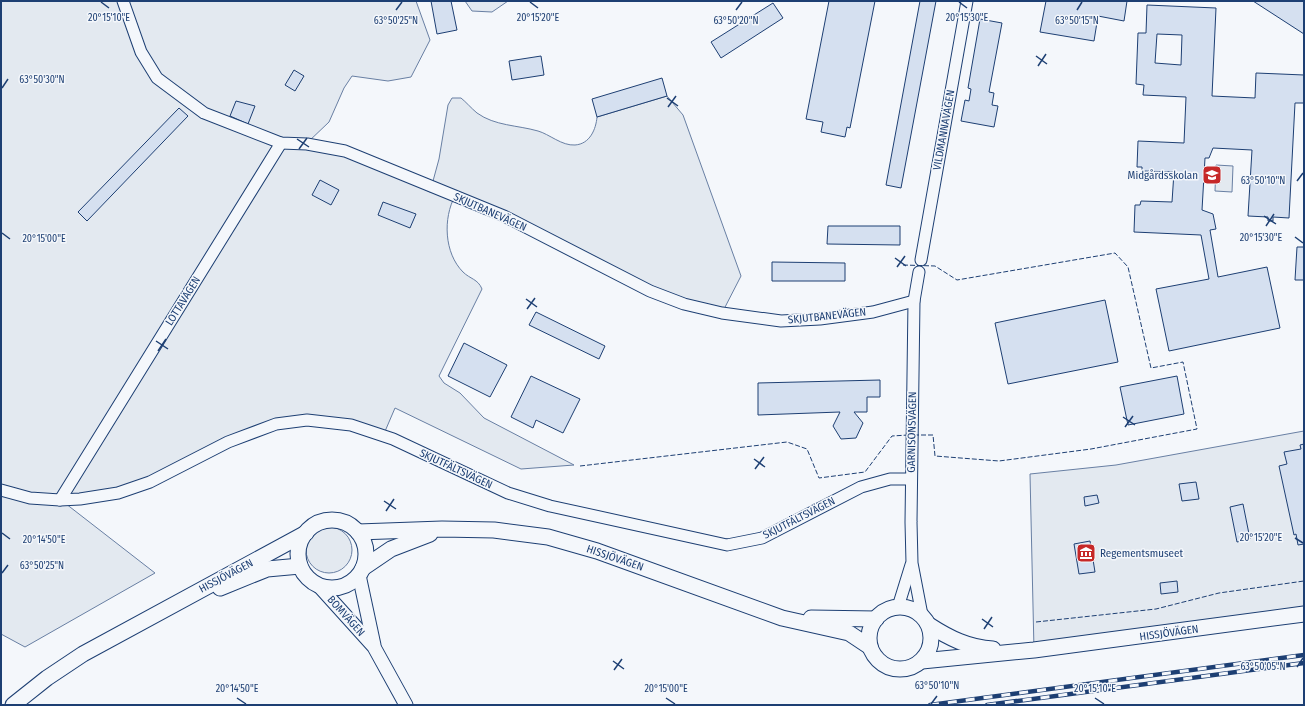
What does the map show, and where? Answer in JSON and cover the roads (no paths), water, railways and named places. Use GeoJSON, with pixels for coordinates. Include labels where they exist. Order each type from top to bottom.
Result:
{"type":"FeatureCollection","features":[{"type":"Feature","properties":{"kind":"main road"},"geometry":{"type":"LineString","coordinates":[[330,520],[341,521],[351,526],[358,532],[364,543],[366,559],[361,571],[352,581],[342,586],[328,588],[318,585],[307,577],[300,566],[298,556],[299,545],[306,532],[316,524],[330,520]]}},
{"type":"Feature","properties":{"kind":"main road","name":"HISSJÖVÄGEN"},"geometry":{"type":"LineString","coordinates":[[361,571],[391,549],[442,529]]}},
{"type":"Feature","properties":{"kind":"main road","name":"HISSJÖVÄGEN"},"geometry":{"type":"LineString","coordinates":[[358,532],[442,529],[494,530],[548,537],[597,551],[782,618],[849,633],[870,647]]}},
{"type":"Feature","properties":{"kind":"main road","name":"HISSJÖVÄGEN"},"geometry":{"type":"LineString","coordinates":[[13,705],[47,678],[83,654],[146,618],[306,532]]}},
{"type":"Feature","properties":{"kind":"main road","name":"HISSJÖVÄGEN"},"geometry":{"type":"LineString","coordinates":[[146,618],[267,569],[300,566]]}},
{"type":"Feature","properties":{"kind":"main road"},"geometry":{"type":"LineString","coordinates":[[898,607],[907,607],[926,620],[931,641],[922,661],[916,666],[902,669],[883,664],[870,647],[870,632],[876,619],[884,611],[898,607]]}},
{"type":"Feature","properties":{"kind":"main road","name":"HISSJÖVÄGEN"},"geometry":{"type":"LineString","coordinates":[[922,661],[1034,650],[1304,614]]}},
{"type":"Feature","properties":{"kind":"main road","name":"HISSJÖVÄGEN"},"geometry":{"type":"LineString","coordinates":[[782,618],[876,619]]}},
{"type":"Feature","properties":{"kind":"main road","name":"HISSJÖVÄGEN"},"geometry":{"type":"LineString","coordinates":[[926,620],[953,640],[985,649],[1034,650]]}},
{"type":"Feature","properties":{"kind":"street","name":"SKJUTBANEVÄGEN"},"geometry":{"type":"LineString","coordinates":[[122,1],[141,52],[157,78],[204,113],[280,143],[307,144],[345,151],[504,216],[650,291],[684,304],[722,313],[781,321],[820,319],[873,312],[914,301]]}},
{"type":"Feature","properties":{"kind":"street","name":"VILDMANNAVÄGEN"},"geometry":{"type":"LineString","coordinates":[[921,260],[967,1]]}},
{"type":"Feature","properties":{"kind":"street","name":"LOTTAVÄGEN"},"geometry":{"type":"LineString","coordinates":[[60,500],[280,143]]}},
{"type":"Feature","properties":{"kind":"street"},"geometry":{"type":"LineString","coordinates":[[914,301],[919,272]]}},
{"type":"Feature","properties":{"kind":"street","name":"GARNISONSVÄGEN"},"geometry":{"type":"LineString","coordinates":[[914,301],[911,479],[912,563],[926,620]]}},
{"type":"Feature","properties":{"kind":"street","name":"SKJUTFÄLTSVÄGEN"},"geometry":{"type":"LineString","coordinates":[[1,490],[30,498],[60,500],[80,499],[118,493],[150,482],[228,442],[276,424],[307,420],[351,425],[393,439],[508,493],[557,507],[727,545],[762,538],[861,487],[890,479],[911,479]]}},
{"type":"Feature","properties":{"kind":"street","name":"GARNISONSVÄGEN"},"geometry":{"type":"LineString","coordinates":[[898,607],[912,563]]}},
{"type":"Feature","properties":{"kind":"street","name":"BOMVÄGEN"},"geometry":{"type":"LineString","coordinates":[[361,571],[374,647]]}},
{"type":"Feature","properties":{"kind":"street","name":"BOMVÄGEN"},"geometry":{"type":"LineString","coordinates":[[318,585],[374,647],[406,705]]}},
{"type":"Feature","properties":{"kind":"railway"},"geometry":{"type":"LineString","coordinates":[[930,705],[1304,655]]}},
{"type":"Feature","properties":{"kind":"railway"},"geometry":{"type":"LineString","coordinates":[[987,705],[1304,663]]}},
{"type":"Feature","properties":{"kind":"place","name":"Midgårdsskolan"},"geometry":{"type":"Point","coordinates":[1212,175]}},
{"type":"Feature","properties":{"kind":"place","name":"Regementsmuseet"},"geometry":{"type":"Point","coordinates":[1086,553]}}]}
